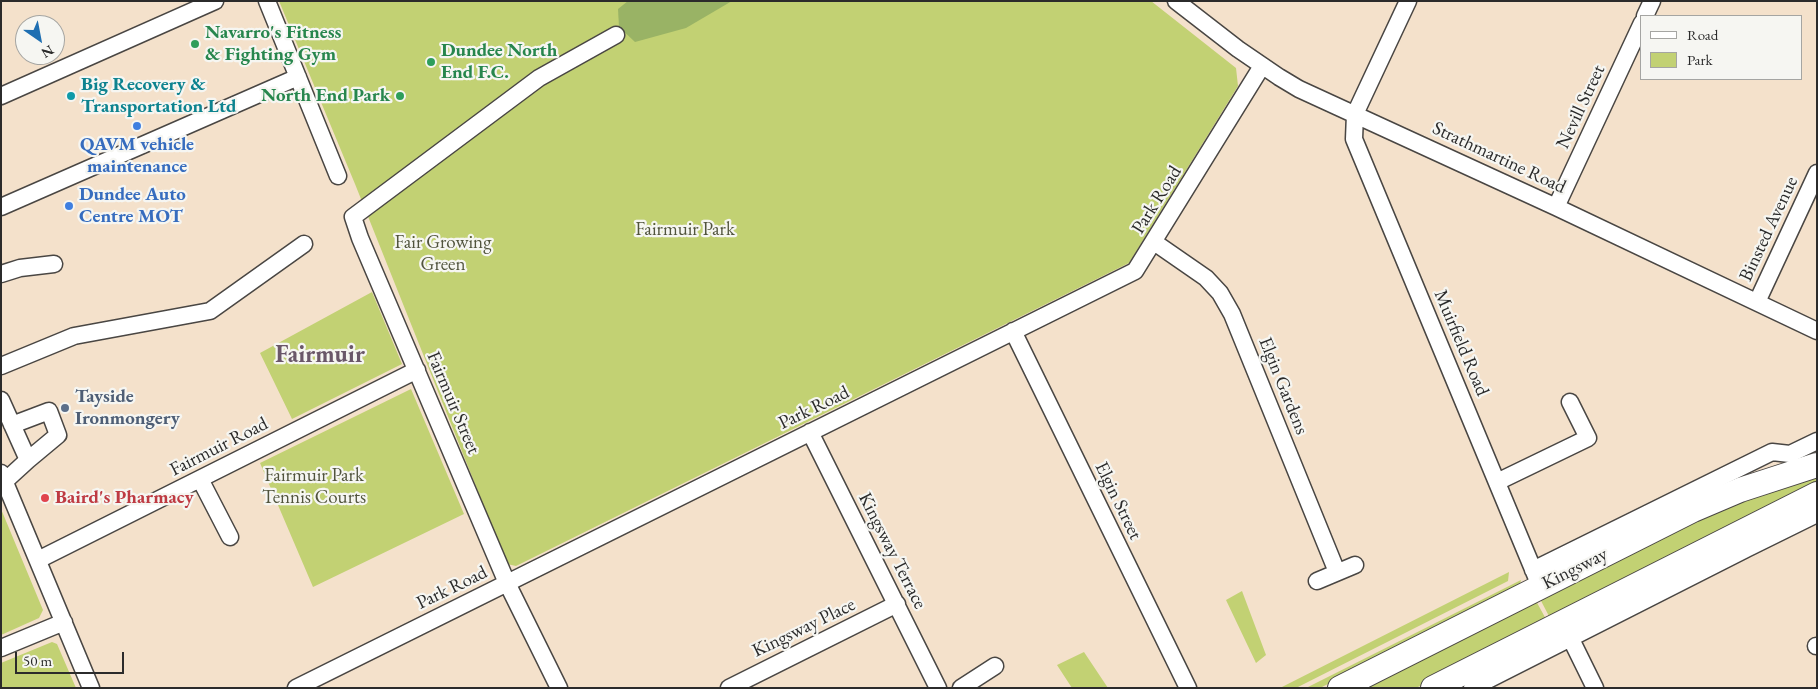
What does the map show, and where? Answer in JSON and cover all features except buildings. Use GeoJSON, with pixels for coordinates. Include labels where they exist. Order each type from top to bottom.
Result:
{"type":"FeatureCollection","features":[{"type":"Feature","properties":{"kind":"highway","name":"Kingsway"},"geometry":{"type":"LineString","coordinates":[[1340,688],[1537,578],[1740,490],[1817,465]]}},
{"type":"Feature","properties":{"kind":"highway"},"geometry":{"type":"LineString","coordinates":[[1433,688],[1566,630],[1746,540],[1817,494]]}},
{"type":"Feature","properties":{"kind":"street"},"geometry":{"type":"LineString","coordinates":[[1,96],[215,1]]}},
{"type":"Feature","properties":{"kind":"street"},"geometry":{"type":"LineString","coordinates":[[267,1],[338,176]]}},
{"type":"Feature","properties":{"kind":"street","name":"Strathmartine Road"},"geometry":{"type":"LineString","coordinates":[[1176,1],[1262,66],[1299,89],[1556,207],[1817,331]]}},
{"type":"Feature","properties":{"kind":"street"},"geometry":{"type":"LineString","coordinates":[[1355,114],[1408,1]]}},
{"type":"Feature","properties":{"kind":"street"},"geometry":{"type":"LineString","coordinates":[[1645,15],[1652,1]]}},
{"type":"Feature","properties":{"kind":"street","name":"Nevill Street"},"geometry":{"type":"LineString","coordinates":[[1556,207],[1640,27]]}},
{"type":"Feature","properties":{"kind":"street","name":"Fairmuir Street"},"geometry":{"type":"LineString","coordinates":[[559,688],[507,583],[418,370],[360,238],[353,217],[539,78],[616,35]]}},
{"type":"Feature","properties":{"kind":"street","name":"Park Road"},"geometry":{"type":"LineString","coordinates":[[296,688],[1135,271],[1262,66]]}},
{"type":"Feature","properties":{"kind":"street"},"geometry":{"type":"LineString","coordinates":[[1,207],[298,77]]}},
{"type":"Feature","properties":{"kind":"street","name":"Muirfield Road"},"geometry":{"type":"LineString","coordinates":[[1355,114],[1354,139],[1537,578]]}},
{"type":"Feature","properties":{"kind":"street","name":"Binsted Avenue"},"geometry":{"type":"LineString","coordinates":[[1757,302],[1817,173]]}},
{"type":"Feature","properties":{"kind":"street","name":"Elgin Gardens"},"geometry":{"type":"LineString","coordinates":[[1154,242],[1206,278],[1220,293],[1232,314],[1337,572]]}},
{"type":"Feature","properties":{"kind":"street"},"geometry":{"type":"LineString","coordinates":[[1,366],[74,336],[210,311],[304,244]]}},
{"type":"Feature","properties":{"kind":"street"},"geometry":{"type":"LineString","coordinates":[[1,274],[20,268],[54,264]]}},
{"type":"Feature","properties":{"kind":"street","name":"Elgin Street"},"geometry":{"type":"LineString","coordinates":[[1013,332],[1188,688]]}},
{"type":"Feature","properties":{"kind":"street","name":"Fairmuir Road"},"geometry":{"type":"LineString","coordinates":[[38,560],[418,370]]}},
{"type":"Feature","properties":{"kind":"street"},"geometry":{"type":"LineString","coordinates":[[1,400],[28,460]]}},
{"type":"Feature","properties":{"kind":"street"},"geometry":{"type":"LineString","coordinates":[[1497,482],[1588,438],[1570,402]]}},
{"type":"Feature","properties":{"kind":"street"},"geometry":{"type":"LineString","coordinates":[[12,425],[49,411],[58,435],[28,460],[3,477],[91,688]]}},
{"type":"Feature","properties":{"kind":"street","name":"Kingsway Terrace"},"geometry":{"type":"LineString","coordinates":[[810,432],[938,688]]}},
{"type":"Feature","properties":{"kind":"street","name":"Kingsway"},"geometry":{"type":"LineString","coordinates":[[1537,578],[1772,452],[1790,454],[1817,441]]}},
{"type":"Feature","properties":{"kind":"street"},"geometry":{"type":"LineString","coordinates":[[200,479],[230,537]]}},
{"type":"Feature","properties":{"kind":"street"},"geometry":{"type":"LineString","coordinates":[[1746,540],[1817,514]]}},
{"type":"Feature","properties":{"kind":"street"},"geometry":{"type":"LineString","coordinates":[[1317,580],[1355,565]]}},
{"type":"Feature","properties":{"kind":"street","name":"Kingsway Place"},"geometry":{"type":"LineString","coordinates":[[729,688],[897,604]]}},
{"type":"Feature","properties":{"kind":"street"},"geometry":{"type":"LineString","coordinates":[[1,648],[64,622]]}},
{"type":"Feature","properties":{"kind":"street"},"geometry":{"type":"LineString","coordinates":[[1472,688],[1566,630],[1595,688]]}},
{"type":"Feature","properties":{"kind":"street"},"geometry":{"type":"LineString","coordinates":[[962,688],[995,666]]}},
{"type":"Feature","properties":{"kind":"green space","name":"Fairmuir Park"},"geometry":{"type":"Polygon","coordinates":[[[279,1],[1151,1],[1236,68],[1238,86],[1129,263],[516,566],[507,564],[355,184],[279,1]]]}},
{"type":"Feature","properties":{"kind":"green space"},"geometry":{"type":"Polygon","coordinates":[[[628,1],[732,1],[686,28],[635,42],[619,27],[618,9],[628,1]]]}},
{"type":"Feature","properties":{"kind":"green space"},"geometry":{"type":"Polygon","coordinates":[[[372,292],[402,364],[292,419],[260,353],[372,292]]]}},
{"type":"Feature","properties":{"kind":"green space","name":"Fairmuir Park Tennis Courts"},"geometry":{"type":"Polygon","coordinates":[[[411,389],[464,514],[313,587],[260,463],[411,389]]]}},
{"type":"Feature","properties":{"kind":"green space"},"geometry":{"type":"Polygon","coordinates":[[[1817,478],[1817,483],[1551,620],[1539,597],[1691,521],[1756,495],[1817,478]]]}},
{"type":"Feature","properties":{"kind":"green space"},"geometry":{"type":"Polygon","coordinates":[[[1,509],[43,610],[39,618],[1,635],[1,509]]]}},
{"type":"Feature","properties":{"kind":"green space"},"geometry":{"type":"Polygon","coordinates":[[[1509,572],[1508,581],[1296,688],[1280,688],[1509,572]]]}},
{"type":"Feature","properties":{"kind":"green space"},"geometry":{"type":"Polygon","coordinates":[[[1521,580],[1519,588],[1320,688],[1306,688],[1521,580]]]}},
{"type":"Feature","properties":{"kind":"green space"},"geometry":{"type":"Polygon","coordinates":[[[1242,591],[1266,655],[1256,663],[1226,600],[1242,591]]]}},
{"type":"Feature","properties":{"kind":"green space"},"geometry":{"type":"Polygon","coordinates":[[[1535,599],[1547,621],[1416,688],[1358,688],[1535,599]]]}},
{"type":"Feature","properties":{"kind":"green space"},"geometry":{"type":"Polygon","coordinates":[[[52,642],[57,644],[76,688],[1,688],[1,663],[52,642]]]}},
{"type":"Feature","properties":{"kind":"green space"},"geometry":{"type":"Polygon","coordinates":[[[1084,652],[1108,688],[1072,688],[1057,665],[1084,652]]]}},
{"type":"Feature","properties":{"kind":"place","name":"Navarro's Fitness & Fighting Gym"},"geometry":{"type":"Point","coordinates":[195,44]}},
{"type":"Feature","properties":{"kind":"place","name":"Dundee North End F.C."},"geometry":{"type":"Point","coordinates":[431,62]}},
{"type":"Feature","properties":{"kind":"place","name":"Big Recovery & Transportation Ltd"},"geometry":{"type":"Point","coordinates":[71,96]}},
{"type":"Feature","properties":{"kind":"place","name":"North End Park"},"geometry":{"type":"Point","coordinates":[400,96]}},
{"type":"Feature","properties":{"kind":"place","name":"QAVM vehicle maintenance"},"geometry":{"type":"Point","coordinates":[137,126]}},
{"type":"Feature","properties":{"kind":"place","name":"Dundee Auto Centre MOT"},"geometry":{"type":"Point","coordinates":[69,206]}},
{"type":"Feature","properties":{"kind":"place","name":"Tayside Ironmongery"},"geometry":{"type":"Point","coordinates":[65,408]}},
{"type":"Feature","properties":{"kind":"place","name":"Baird's Pharmacy"},"geometry":{"type":"Point","coordinates":[45,498]}},
{"type":"Feature","properties":{"kind":"district","name":"Fairmuir"},"geometry":{"type":"Point","coordinates":[320,355]}},
{"type":"Feature","properties":{"kind":"park label","name":"Fair Growing Green"},"geometry":{"type":"Point","coordinates":[443,254]}}]}
